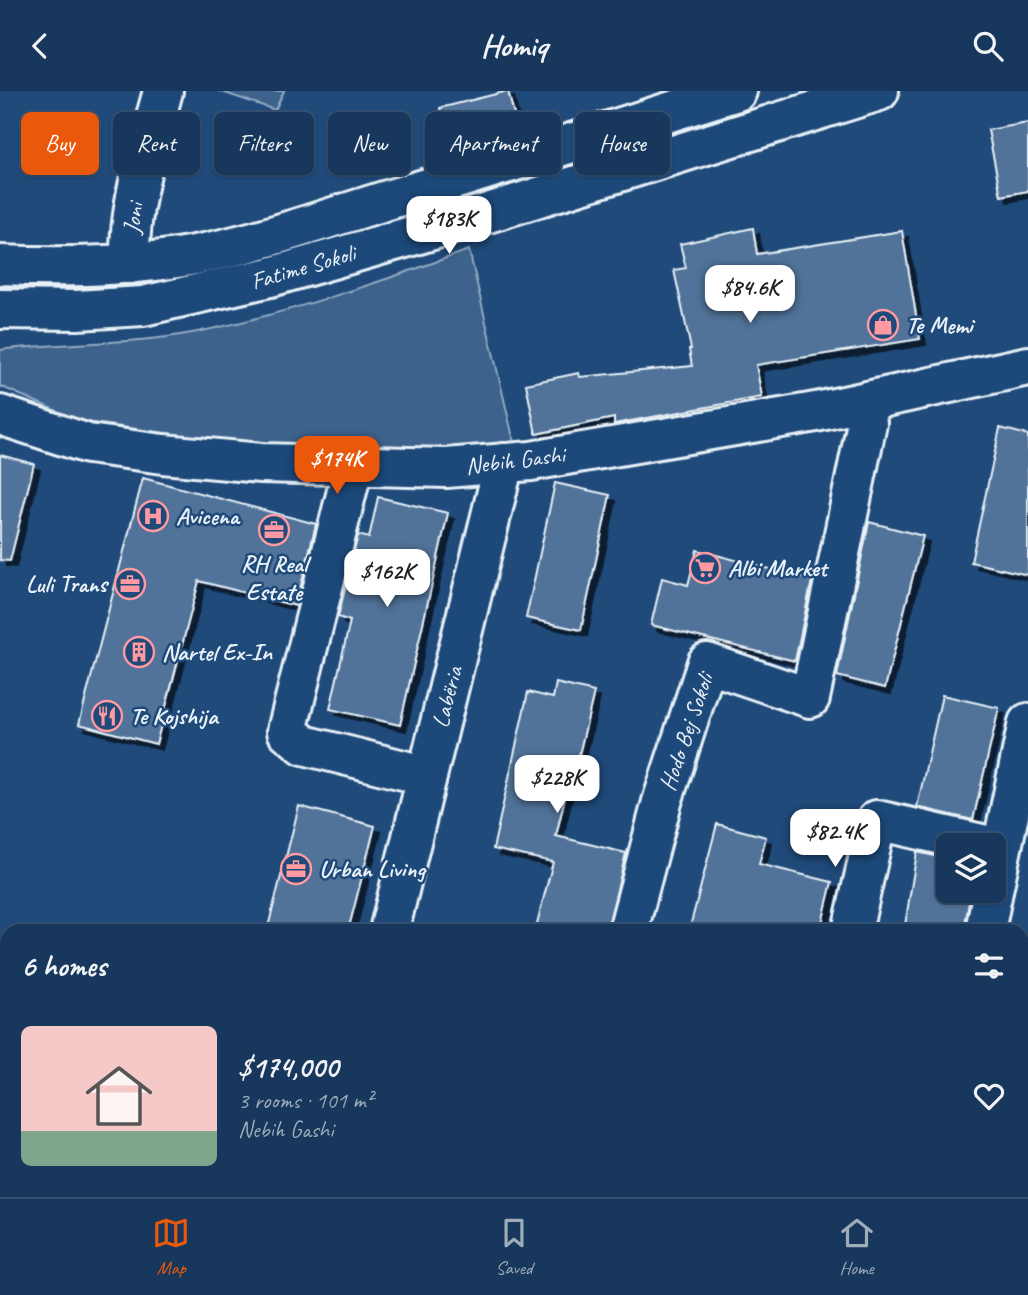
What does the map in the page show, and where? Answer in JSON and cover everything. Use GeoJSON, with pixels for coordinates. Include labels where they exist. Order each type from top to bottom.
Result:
{"type":"FeatureCollection","features":[{"type":"Feature","properties":{"kind":"street","name":"Joni"},"geometry":{"type":"LineString","coordinates":[[131,264],[129,235],[132,212],[163,91]]}},
{"type":"Feature","properties":{"kind":"street","name":"Fatime Sokoli"},"geometry":{"type":"LineString","coordinates":[[0,265],[78,268],[195,255],[245,243],[737,91]]}},
{"type":"Feature","properties":{"kind":"street","name":"Fatime Sokoli"},"geometry":{"type":"LineString","coordinates":[[0,309],[143,306],[270,277],[446,226],[879,91]]}},
{"type":"Feature","properties":{"kind":"street"},"geometry":{"type":"LineString","coordinates":[[40,267],[41,309]]}},
{"type":"Feature","properties":{"kind":"street","name":"Nebih Gashi"},"geometry":{"type":"LineString","coordinates":[[0,415],[88,444],[163,454],[249,462],[446,468],[531,461],[816,412],[1028,366]]}},
{"type":"Feature","properties":{"kind":"street","name":"Hodo Bej Sokoli"},"geometry":{"type":"LineString","coordinates":[[630,924],[662,802],[707,663],[810,698],[867,423]]}},
{"type":"Feature","properties":{"kind":"street","name":"Labëria"},"geometry":{"type":"LineString","coordinates":[[391,924],[504,463]]}},
{"type":"Feature","properties":{"kind":"street"},"geometry":{"type":"LineString","coordinates":[[353,467],[287,731],[303,745],[428,776]]}},
{"type":"Feature","properties":{"kind":"street"},"geometry":{"type":"LineString","coordinates":[[998,833],[1028,723]]}},
{"type":"Feature","properties":{"kind":"street"},"geometry":{"type":"LineString","coordinates":[[854,924],[877,820],[936,834]]}},
{"type":"Feature","properties":{"kind":"street"},"geometry":{"type":"LineString","coordinates":[[986,924],[990,903]]}},
{"type":"Feature","properties":{"kind":"shaded area"},"geometry":{"type":"Polygon","coordinates":[[[219,91],[284,91],[275,110],[219,91]]]}},
{"type":"Feature","properties":{"kind":"shaded area"},"geometry":{"type":"Polygon","coordinates":[[[469,250],[518,459],[260,446],[80,421],[0,386],[0,350],[148,339],[197,332],[300,306],[469,250]]]}},
{"type":"Feature","properties":{"kind":"building"},"geometry":{"type":"Polygon","coordinates":[[[508,91],[513,112],[441,112],[440,108],[508,91]]]}},
{"type":"Feature","properties":{"kind":"building"},"geometry":{"type":"Polygon","coordinates":[[[1028,123],[1028,191],[1001,196],[988,130],[1028,123]]]}},
{"type":"Feature","properties":{"kind":"building"},"geometry":{"type":"Polygon","coordinates":[[[753,228],[757,254],[902,231],[920,339],[756,365],[762,397],[614,424],[614,418],[536,434],[526,384],[579,373],[580,377],[692,366],[691,349],[674,270],[686,268],[680,244],[753,228]]]}},
{"type":"Feature","properties":{"kind":"building"},"geometry":{"type":"Polygon","coordinates":[[[1000,428],[1028,435],[1028,575],[971,562],[1000,428]]]}},
{"type":"Feature","properties":{"kind":"building"},"geometry":{"type":"Polygon","coordinates":[[[0,455],[34,464],[10,561],[0,560],[0,455]]]}},
{"type":"Feature","properties":{"kind":"building","name":"Nartel Ex-In"},"geometry":{"type":"Polygon","coordinates":[[[143,478],[316,524],[296,606],[199,581],[156,744],[79,724],[143,478]]]}},
{"type":"Feature","properties":{"kind":"building"},"geometry":{"type":"Polygon","coordinates":[[[555,483],[610,495],[581,630],[526,618],[555,483]]]}},
{"type":"Feature","properties":{"kind":"building"},"geometry":{"type":"Polygon","coordinates":[[[378,497],[448,513],[400,725],[330,709],[350,621],[338,617],[358,535],[369,538],[378,497]]]}},
{"type":"Feature","properties":{"kind":"building"},"geometry":{"type":"Polygon","coordinates":[[[869,522],[923,536],[885,688],[837,676],[869,522]]]}},
{"type":"Feature","properties":{"kind":"building"},"geometry":{"type":"Polygon","coordinates":[[[697,550],[812,580],[795,661],[651,625],[662,578],[688,585],[697,550]]]}},
{"type":"Feature","properties":{"kind":"building"},"geometry":{"type":"Polygon","coordinates":[[[556,683],[594,692],[578,759],[574,758],[556,836],[626,853],[609,924],[537,924],[553,862],[493,849],[528,692],[553,698],[556,683]]]}},
{"type":"Feature","properties":{"kind":"building"},"geometry":{"type":"Polygon","coordinates":[[[942,695],[999,708],[973,820],[917,807],[942,695]]]}},
{"type":"Feature","properties":{"kind":"building"},"geometry":{"type":"Polygon","coordinates":[[[299,806],[375,826],[350,924],[269,924],[299,806]]]}},
{"type":"Feature","properties":{"kind":"building"},"geometry":{"type":"Polygon","coordinates":[[[717,824],[766,837],[759,864],[832,882],[822,924],[691,924],[717,824]]]}},
{"type":"Feature","properties":{"kind":"building"},"geometry":{"type":"Polygon","coordinates":[[[917,852],[936,856],[936,903],[969,903],[965,924],[905,924],[917,852]]]}},
{"type":"Feature","properties":{"kind":"place","name":"Te Memi"},"geometry":{"type":"Point","coordinates":[883,325]}},
{"type":"Feature","properties":{"kind":"place","name":"Avicena"},"geometry":{"type":"Point","coordinates":[153,516]}},
{"type":"Feature","properties":{"kind":"place","name":"RH Real Estate"},"geometry":{"type":"Point","coordinates":[274,530]}},
{"type":"Feature","properties":{"kind":"place","name":"Albi Market"},"geometry":{"type":"Point","coordinates":[705,568]}},
{"type":"Feature","properties":{"kind":"place","name":"Luli Trans"},"geometry":{"type":"Point","coordinates":[130,584]}},
{"type":"Feature","properties":{"kind":"place","name":"Nartel Ex-In"},"geometry":{"type":"Point","coordinates":[139,652]}},
{"type":"Feature","properties":{"kind":"place","name":"Te Kojshija"},"geometry":{"type":"Point","coordinates":[107,716]}},
{"type":"Feature","properties":{"kind":"place","name":"Urban Living"},"geometry":{"type":"Point","coordinates":[296,869]}}]}
